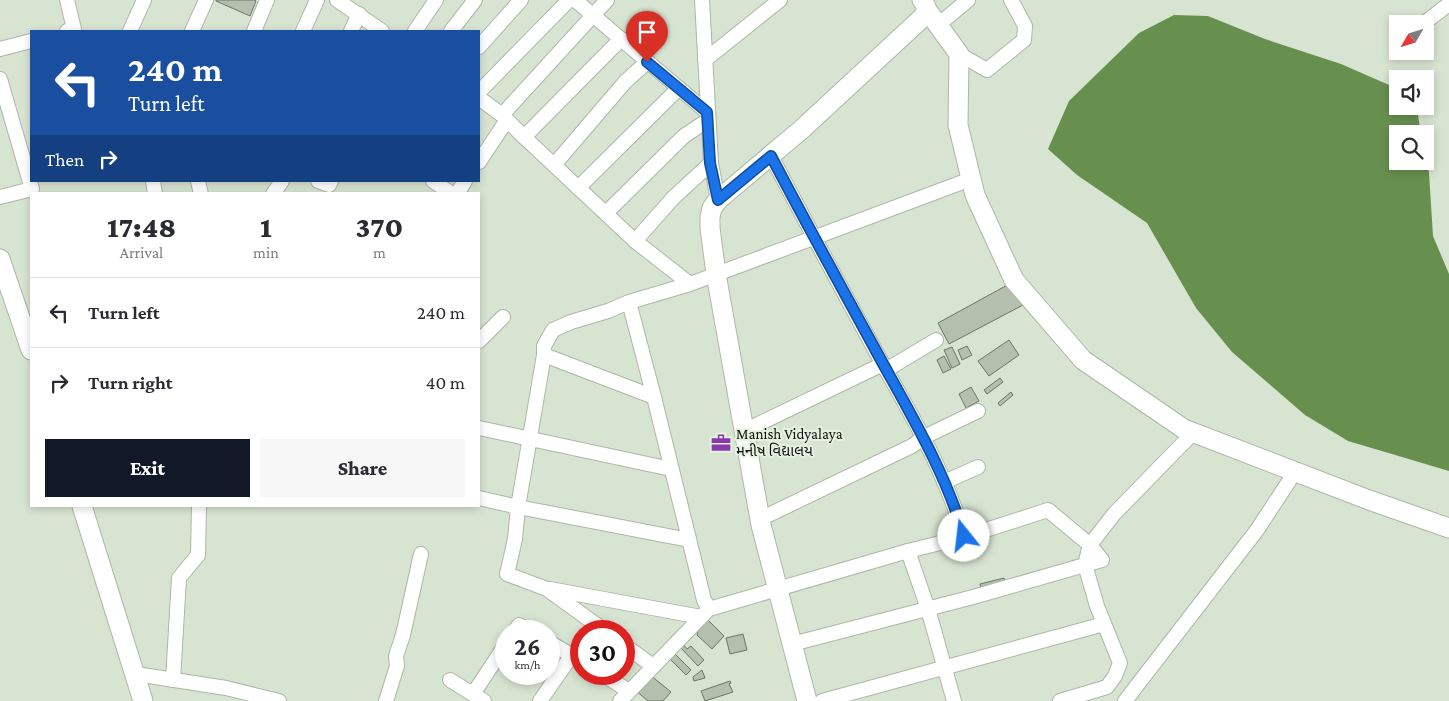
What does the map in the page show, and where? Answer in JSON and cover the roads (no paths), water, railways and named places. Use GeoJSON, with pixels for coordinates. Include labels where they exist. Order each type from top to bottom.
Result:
{"type":"FeatureCollection","features":[{"type":"Feature","properties":{"kind":"main road"},"geometry":{"type":"LineString","coordinates":[[924,5],[959,54],[958,125],[975,195],[1014,280],[1083,360],[1184,429],[1369,500],[1449,528]]}},
{"type":"Feature","properties":{"kind":"main road"},"geometry":{"type":"LineString","coordinates":[[807,701],[760,519],[716,274],[710,217],[712,208],[718,200],[771,156],[923,17],[924,5]]}},
{"type":"Feature","properties":{"kind":"main road"},"geometry":{"type":"LineString","coordinates":[[0,259],[30,347]]}},
{"type":"Feature","properties":{"kind":"main road"},"geometry":{"type":"LineString","coordinates":[[82,507],[143,701]]}},
{"type":"Feature","properties":{"kind":"street"},"geometry":{"type":"LineString","coordinates":[[67,0],[74,29],[71,30]]}},
{"type":"Feature","properties":{"kind":"street"},"geometry":{"type":"LineString","coordinates":[[130,30],[144,0]]}},
{"type":"Feature","properties":{"kind":"street"},"geometry":{"type":"LineString","coordinates":[[192,30],[206,0]]}},
{"type":"Feature","properties":{"kind":"street"},"geometry":{"type":"LineString","coordinates":[[254,30],[267,0]]}},
{"type":"Feature","properties":{"kind":"street"},"geometry":{"type":"LineString","coordinates":[[303,30],[317,0]]}},
{"type":"Feature","properties":{"kind":"street"},"geometry":{"type":"LineString","coordinates":[[416,30],[436,0]]}},
{"type":"Feature","properties":{"kind":"street"},"geometry":{"type":"LineString","coordinates":[[452,30],[475,0]]}},
{"type":"Feature","properties":{"kind":"street"},"geometry":{"type":"LineString","coordinates":[[480,46],[521,0]]}},
{"type":"Feature","properties":{"kind":"street"},"geometry":{"type":"LineString","coordinates":[[569,0],[480,100],[505,118],[635,241],[690,284]]}},
{"type":"Feature","properties":{"kind":"street"},"geometry":{"type":"LineString","coordinates":[[575,0],[679,88],[708,116]]}},
{"type":"Feature","properties":{"kind":"street"},"geometry":{"type":"LineString","coordinates":[[480,160],[505,118],[607,0]]}},
{"type":"Feature","properties":{"kind":"street"},"geometry":{"type":"LineString","coordinates":[[705,60],[780,0]]}},
{"type":"Feature","properties":{"kind":"street"},"geometry":{"type":"LineString","coordinates":[[938,25],[968,0]]}},
{"type":"Feature","properties":{"kind":"street"},"geometry":{"type":"LineString","coordinates":[[959,54],[986,70],[1024,40],[1025,26],[1011,0]]}},
{"type":"Feature","properties":{"kind":"street"},"geometry":{"type":"LineString","coordinates":[[705,3],[705,60],[710,163],[718,200]]}},
{"type":"Feature","properties":{"kind":"street"},"geometry":{"type":"LineString","coordinates":[[1434,16],[1449,4]]}},
{"type":"Feature","properties":{"kind":"street"},"geometry":{"type":"LineString","coordinates":[[349,5],[351,30]]}},
{"type":"Feature","properties":{"kind":"street"},"geometry":{"type":"LineString","coordinates":[[349,5],[381,30]]}},
{"type":"Feature","properties":{"kind":"street"},"geometry":{"type":"LineString","coordinates":[[524,137],[621,39]]}},
{"type":"Feature","properties":{"kind":"street"},"geometry":{"type":"LineString","coordinates":[[0,49],[30,41]]}},
{"type":"Feature","properties":{"kind":"street"},"geometry":{"type":"LineString","coordinates":[[554,165],[625,82],[647,62]]}},
{"type":"Feature","properties":{"kind":"street"},"geometry":{"type":"LineString","coordinates":[[0,79],[32,189],[0,197]]}},
{"type":"Feature","properties":{"kind":"street"},"geometry":{"type":"LineString","coordinates":[[578,188],[679,88]]}},
{"type":"Feature","properties":{"kind":"street"},"geometry":{"type":"LineString","coordinates":[[606,213],[684,136],[708,116]]}},
{"type":"Feature","properties":{"kind":"street"},"geometry":{"type":"LineString","coordinates":[[771,156],[924,437],[956,507],[964,536]]}},
{"type":"Feature","properties":{"kind":"street"},"geometry":{"type":"LineString","coordinates":[[635,241],[673,198],[710,163]]}},
{"type":"Feature","properties":{"kind":"street"},"geometry":{"type":"LineString","coordinates":[[792,644],[928,609],[1102,560],[1090,545],[1048,510],[705,613],[547,589],[507,574],[515,540],[518,508],[544,346],[552,330],[572,322],[608,311],[629,302],[690,284],[971,179]]}},
{"type":"Feature","properties":{"kind":"street"},"geometry":{"type":"LineString","coordinates":[[435,182],[449,192]]}},
{"type":"Feature","properties":{"kind":"street"},"geometry":{"type":"LineString","coordinates":[[613,685],[624,696],[705,613],[704,600],[629,302]]}},
{"type":"Feature","properties":{"kind":"street"},"geometry":{"type":"LineString","coordinates":[[480,340],[503,317]]}},
{"type":"Feature","properties":{"kind":"street"},"geometry":{"type":"LineString","coordinates":[[744,431],[885,367],[936,340]]}},
{"type":"Feature","properties":{"kind":"street"},"geometry":{"type":"LineString","coordinates":[[544,355],[654,397]]}},
{"type":"Feature","properties":{"kind":"street"},"geometry":{"type":"LineString","coordinates":[[760,519],[912,446],[924,437],[978,411]]}},
{"type":"Feature","properties":{"kind":"street"},"geometry":{"type":"LineString","coordinates":[[480,428],[671,469]]}},
{"type":"Feature","properties":{"kind":"street"},"geometry":{"type":"LineString","coordinates":[[1090,545],[1114,514],[1194,432]]}},
{"type":"Feature","properties":{"kind":"street"},"geometry":{"type":"LineString","coordinates":[[944,482],[978,467]]}},
{"type":"Feature","properties":{"kind":"street"},"geometry":{"type":"LineString","coordinates":[[1124,701],[1257,530],[1295,472]]}},
{"type":"Feature","properties":{"kind":"street"},"geometry":{"type":"LineString","coordinates":[[480,498],[518,508],[689,540]]}},
{"type":"Feature","properties":{"kind":"street"},"geometry":{"type":"LineString","coordinates":[[173,680],[179,578],[198,555],[199,507]]}},
{"type":"Feature","properties":{"kind":"street"},"geometry":{"type":"LineString","coordinates":[[908,551],[928,609],[954,701]]}},
{"type":"Feature","properties":{"kind":"street"},"geometry":{"type":"LineString","coordinates":[[386,701],[396,666],[396,656],[403,635],[421,554]]}},
{"type":"Feature","properties":{"kind":"street"},"geometry":{"type":"LineString","coordinates":[[1060,701],[1107,687],[1116,676],[1120,663],[1097,606],[1085,565]]}},
{"type":"Feature","properties":{"kind":"street"},"geometry":{"type":"LineString","coordinates":[[547,589],[590,620]]}},
{"type":"Feature","properties":{"kind":"street"},"geometry":{"type":"LineString","coordinates":[[822,701],[1104,624]]}},
{"type":"Feature","properties":{"kind":"street"},"geometry":{"type":"LineString","coordinates":[[635,653],[653,666]]}},
{"type":"Feature","properties":{"kind":"street"},"geometry":{"type":"LineString","coordinates":[[450,680],[478,698],[495,665]]}},
{"type":"Feature","properties":{"kind":"street"},"geometry":{"type":"LineString","coordinates":[[540,701],[570,665]]}},
{"type":"Feature","properties":{"kind":"street"},"geometry":{"type":"LineString","coordinates":[[136,674],[226,688],[279,701]]}},
{"type":"Feature","properties":{"kind":"place","name":"Manish Vidyalaya મનીષ વિદ્યાલય"},"geometry":{"type":"Point","coordinates":[721,443]}}]}
